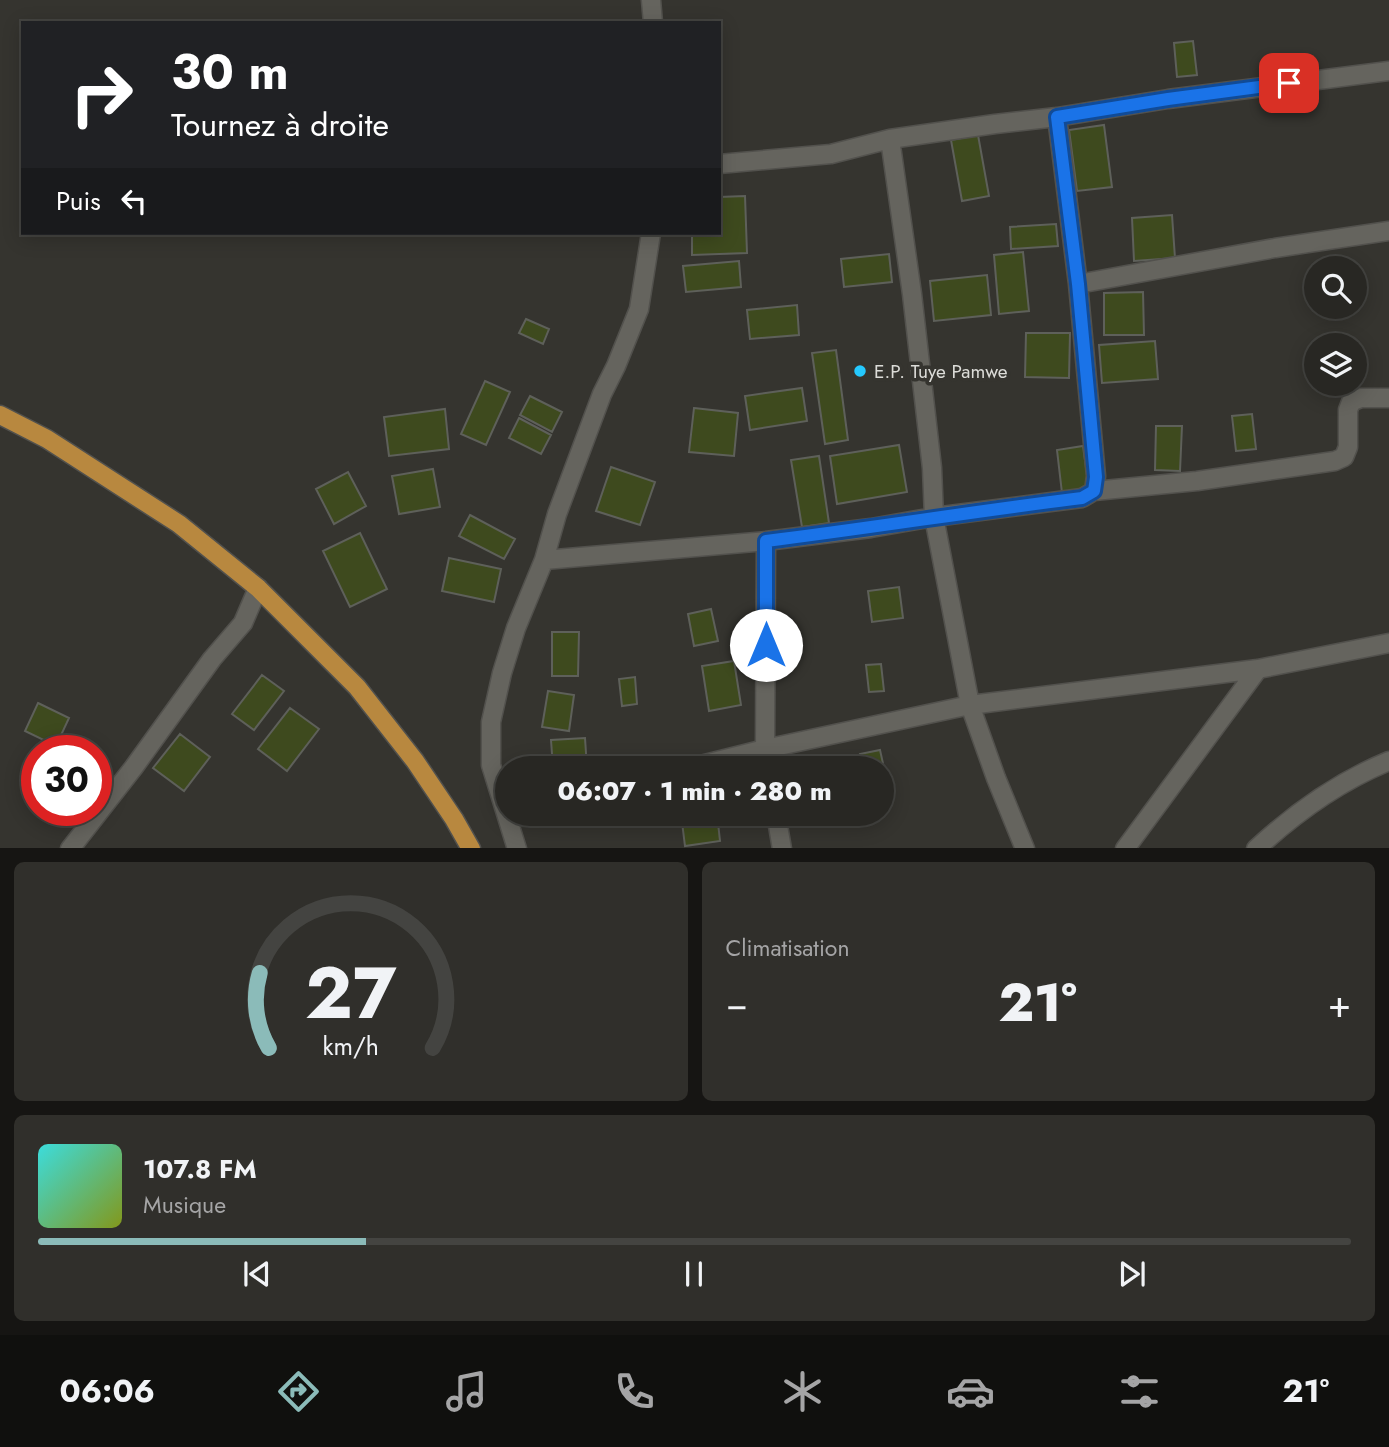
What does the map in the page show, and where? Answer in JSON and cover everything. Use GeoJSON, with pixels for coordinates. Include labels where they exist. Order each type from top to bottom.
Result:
{"type":"FeatureCollection","features":[{"type":"Feature","properties":{"kind":"main road"},"geometry":{"type":"LineString","coordinates":[[0,415],[47,439],[179,524],[258,588],[357,687],[415,761],[470,848]]}},
{"type":"Feature","properties":{"kind":"street"},"geometry":{"type":"LineString","coordinates":[[651,0],[653,21]]}},
{"type":"Feature","properties":{"kind":"street"},"geometry":{"type":"LineString","coordinates":[[721,164],[831,154],[890,139],[1389,71]]}},
{"type":"Feature","properties":{"kind":"street"},"geometry":{"type":"LineString","coordinates":[[1057,117],[1078,284],[1096,477],[1094,491]]}},
{"type":"Feature","properties":{"kind":"street"},"geometry":{"type":"LineString","coordinates":[[890,139],[912,294],[932,468],[934,517],[970,705],[1025,848]]}},
{"type":"Feature","properties":{"kind":"street"},"geometry":{"type":"LineString","coordinates":[[1078,284],[1275,248],[1389,231]]}},
{"type":"Feature","properties":{"kind":"street"},"geometry":{"type":"LineString","coordinates":[[495,776],[491,765],[491,722],[502,673],[602,394],[639,309],[651,235]]}},
{"type":"Feature","properties":{"kind":"street"},"geometry":{"type":"LineString","coordinates":[[544,560],[766,541],[871,528],[1082,498],[1094,491],[1197,481],[1335,461],[1344,457],[1348,447],[1348,410],[1351,402],[1360,398],[1389,398]]}},
{"type":"Feature","properties":{"kind":"street"},"geometry":{"type":"LineString","coordinates":[[766,541],[766,756]]}},
{"type":"Feature","properties":{"kind":"street"},"geometry":{"type":"LineString","coordinates":[[71,848],[134,767],[212,659],[243,623],[258,588]]}},
{"type":"Feature","properties":{"kind":"street"},"geometry":{"type":"LineString","coordinates":[[737,756],[970,705],[1258,668],[1389,643]]}},
{"type":"Feature","properties":{"kind":"street"},"geometry":{"type":"LineString","coordinates":[[1126,848],[1258,668]]}},
{"type":"Feature","properties":{"kind":"street"},"geometry":{"type":"LineString","coordinates":[[1257,848],[1315,801],[1363,772],[1389,761]]}},
{"type":"Feature","properties":{"kind":"street"},"geometry":{"type":"LineString","coordinates":[[510,826],[516,848]]}},
{"type":"Feature","properties":{"kind":"street"},"geometry":{"type":"LineString","coordinates":[[778,826],[782,848]]}},
{"type":"Feature","properties":{"kind":"building"},"geometry":{"type":"Polygon","coordinates":[[[1193,41],[1197,75],[1177,77],[1174,43],[1193,41]]]}},
{"type":"Feature","properties":{"kind":"building"},"geometry":{"type":"Polygon","coordinates":[[[1104,125],[1112,187],[1077,191],[1069,130],[1104,125]]]}},
{"type":"Feature","properties":{"kind":"building"},"geometry":{"type":"Polygon","coordinates":[[[978,135],[989,196],[962,201],[951,140],[978,135]]]}},
{"type":"Feature","properties":{"kind":"building"},"geometry":{"type":"Polygon","coordinates":[[[745,196],[747,253],[692,255],[692,235],[721,235],[721,197],[745,196]]]}},
{"type":"Feature","properties":{"kind":"building"},"geometry":{"type":"Polygon","coordinates":[[[1172,215],[1175,258],[1134,261],[1132,218],[1172,215]]]}},
{"type":"Feature","properties":{"kind":"building"},"geometry":{"type":"Polygon","coordinates":[[[1056,224],[1058,246],[1011,249],[1010,227],[1056,224]]]}},
{"type":"Feature","properties":{"kind":"building"},"geometry":{"type":"Polygon","coordinates":[[[1023,252],[1029,311],[999,314],[994,255],[1023,252]]]}},
{"type":"Feature","properties":{"kind":"building"},"geometry":{"type":"Polygon","coordinates":[[[889,254],[892,282],[844,287],[841,259],[889,254]]]}},
{"type":"Feature","properties":{"kind":"building"},"geometry":{"type":"Polygon","coordinates":[[[739,261],[741,287],[686,292],[683,266],[739,261]]]}},
{"type":"Feature","properties":{"kind":"building"},"geometry":{"type":"Polygon","coordinates":[[[987,275],[991,315],[934,321],[930,281],[987,275]]]}},
{"type":"Feature","properties":{"kind":"building"},"geometry":{"type":"Polygon","coordinates":[[[1143,292],[1144,335],[1104,335],[1104,293],[1143,292]]]}},
{"type":"Feature","properties":{"kind":"building"},"geometry":{"type":"Polygon","coordinates":[[[797,305],[799,335],[750,339],[747,310],[797,305]]]}},
{"type":"Feature","properties":{"kind":"building"},"geometry":{"type":"Polygon","coordinates":[[[526,319],[549,329],[543,344],[519,333],[526,319]]]}},
{"type":"Feature","properties":{"kind":"building"},"geometry":{"type":"Polygon","coordinates":[[[1026,333],[1070,333],[1069,378],[1025,377],[1026,333]]]}},
{"type":"Feature","properties":{"kind":"building"},"geometry":{"type":"Polygon","coordinates":[[[1155,341],[1158,379],[1102,383],[1099,345],[1155,341]]]}},
{"type":"Feature","properties":{"kind":"building"},"geometry":{"type":"Polygon","coordinates":[[[836,350],[848,440],[825,444],[812,353],[836,350]]]}},
{"type":"Feature","properties":{"kind":"building"},"geometry":{"type":"Polygon","coordinates":[[[485,381],[510,392],[486,445],[461,434],[485,381]]]}},
{"type":"Feature","properties":{"kind":"building"},"geometry":{"type":"Polygon","coordinates":[[[802,388],[807,421],[750,430],[745,396],[802,388]]]}},
{"type":"Feature","properties":{"kind":"building"},"geometry":{"type":"Polygon","coordinates":[[[530,396],[562,412],[552,432],[520,415],[530,396]]]}},
{"type":"Feature","properties":{"kind":"building"},"geometry":{"type":"Polygon","coordinates":[[[694,408],[738,413],[734,456],[689,452],[694,408]]]}},
{"type":"Feature","properties":{"kind":"building"},"geometry":{"type":"Polygon","coordinates":[[[445,409],[449,449],[389,456],[384,417],[445,409]]]}},
{"type":"Feature","properties":{"kind":"building"},"geometry":{"type":"Polygon","coordinates":[[[1252,414],[1256,449],[1236,451],[1232,416],[1252,414]]]}},
{"type":"Feature","properties":{"kind":"building"},"geometry":{"type":"Polygon","coordinates":[[[519,418],[551,435],[541,454],[509,438],[519,418]]]}},
{"type":"Feature","properties":{"kind":"building"},"geometry":{"type":"Polygon","coordinates":[[[1156,426],[1182,426],[1180,471],[1155,470],[1156,426]]]}},
{"type":"Feature","properties":{"kind":"building"},"geometry":{"type":"Polygon","coordinates":[[[899,445],[907,492],[837,504],[830,456],[899,445]]]}},
{"type":"Feature","properties":{"kind":"building"},"geometry":{"type":"Polygon","coordinates":[[[1083,446],[1089,490],[1062,493],[1057,450],[1083,446]]]}},
{"type":"Feature","properties":{"kind":"building"},"geometry":{"type":"Polygon","coordinates":[[[819,456],[829,523],[802,527],[791,460],[819,456]]]}},
{"type":"Feature","properties":{"kind":"building"},"geometry":{"type":"Polygon","coordinates":[[[611,467],[655,482],[640,525],[596,511],[611,467]]]}},
{"type":"Feature","properties":{"kind":"building"},"geometry":{"type":"Polygon","coordinates":[[[433,469],[440,507],[399,514],[392,476],[433,469]]]}},
{"type":"Feature","properties":{"kind":"building"},"geometry":{"type":"Polygon","coordinates":[[[348,472],[366,506],[334,524],[316,489],[348,472]]]}},
{"type":"Feature","properties":{"kind":"building"},"geometry":{"type":"Polygon","coordinates":[[[470,515],[515,539],[504,559],[459,536],[470,515]]]}},
{"type":"Feature","properties":{"kind":"building"},"geometry":{"type":"Polygon","coordinates":[[[360,533],[387,589],[350,607],[323,551],[360,533]]]}},
{"type":"Feature","properties":{"kind":"building"},"geometry":{"type":"Polygon","coordinates":[[[449,558],[501,569],[494,602],[442,591],[449,558]]]}},
{"type":"Feature","properties":{"kind":"building"},"geometry":{"type":"Polygon","coordinates":[[[899,587],[903,618],[872,622],[868,591],[899,587]]]}},
{"type":"Feature","properties":{"kind":"building"},"geometry":{"type":"Polygon","coordinates":[[[711,609],[718,641],[694,646],[688,614],[711,609]]]}},
{"type":"Feature","properties":{"kind":"building"},"geometry":{"type":"Polygon","coordinates":[[[552,632],[579,632],[578,676],[552,676],[552,632]]]}},
{"type":"Feature","properties":{"kind":"building"},"geometry":{"type":"Polygon","coordinates":[[[734,661],[741,705],[709,711],[702,666],[734,661]]]}},
{"type":"Feature","properties":{"kind":"building"},"geometry":{"type":"Polygon","coordinates":[[[881,664],[884,691],[869,692],[866,665],[881,664]]]}},
{"type":"Feature","properties":{"kind":"building"},"geometry":{"type":"Polygon","coordinates":[[[262,675],[284,691],[254,730],[232,714],[262,675]]]}},
{"type":"Feature","properties":{"kind":"building"},"geometry":{"type":"Polygon","coordinates":[[[635,677],[637,704],[622,706],[619,679],[635,677]]]}},
{"type":"Feature","properties":{"kind":"building"},"geometry":{"type":"Polygon","coordinates":[[[548,691],[574,695],[569,731],[542,727],[548,691]]]}},
{"type":"Feature","properties":{"kind":"building"},"geometry":{"type":"Polygon","coordinates":[[[38,703],[69,718],[61,735],[33,735],[25,731],[38,703]]]}},
{"type":"Feature","properties":{"kind":"building"},"geometry":{"type":"Polygon","coordinates":[[[290,708],[319,729],[287,771],[258,749],[290,708]]]}},
{"type":"Feature","properties":{"kind":"building"},"geometry":{"type":"Polygon","coordinates":[[[180,734],[210,757],[184,791],[153,768],[180,734]]]}},
{"type":"Feature","properties":{"kind":"building"},"geometry":{"type":"Polygon","coordinates":[[[585,738],[586,756],[552,756],[551,740],[585,738]]]}},
{"type":"Feature","properties":{"kind":"building"},"geometry":{"type":"Polygon","coordinates":[[[880,750],[881,756],[860,756],[880,750]]]}},
{"type":"Feature","properties":{"kind":"building"},"geometry":{"type":"Polygon","coordinates":[[[682,826],[718,826],[720,841],[685,846],[682,826]]]}},
{"type":"Feature","properties":{"kind":"place","name":"E.P. Tuye Pamwe"},"geometry":{"type":"Point","coordinates":[860,371]}},
{"type":"Feature","properties":{"kind":"route"},"geometry":{"type":"LineString","coordinates":[[766,645],[766,541],[1082,498],[1094,491],[1096,477],[1078,284],[1057,117],[1289,83]]}}]}
